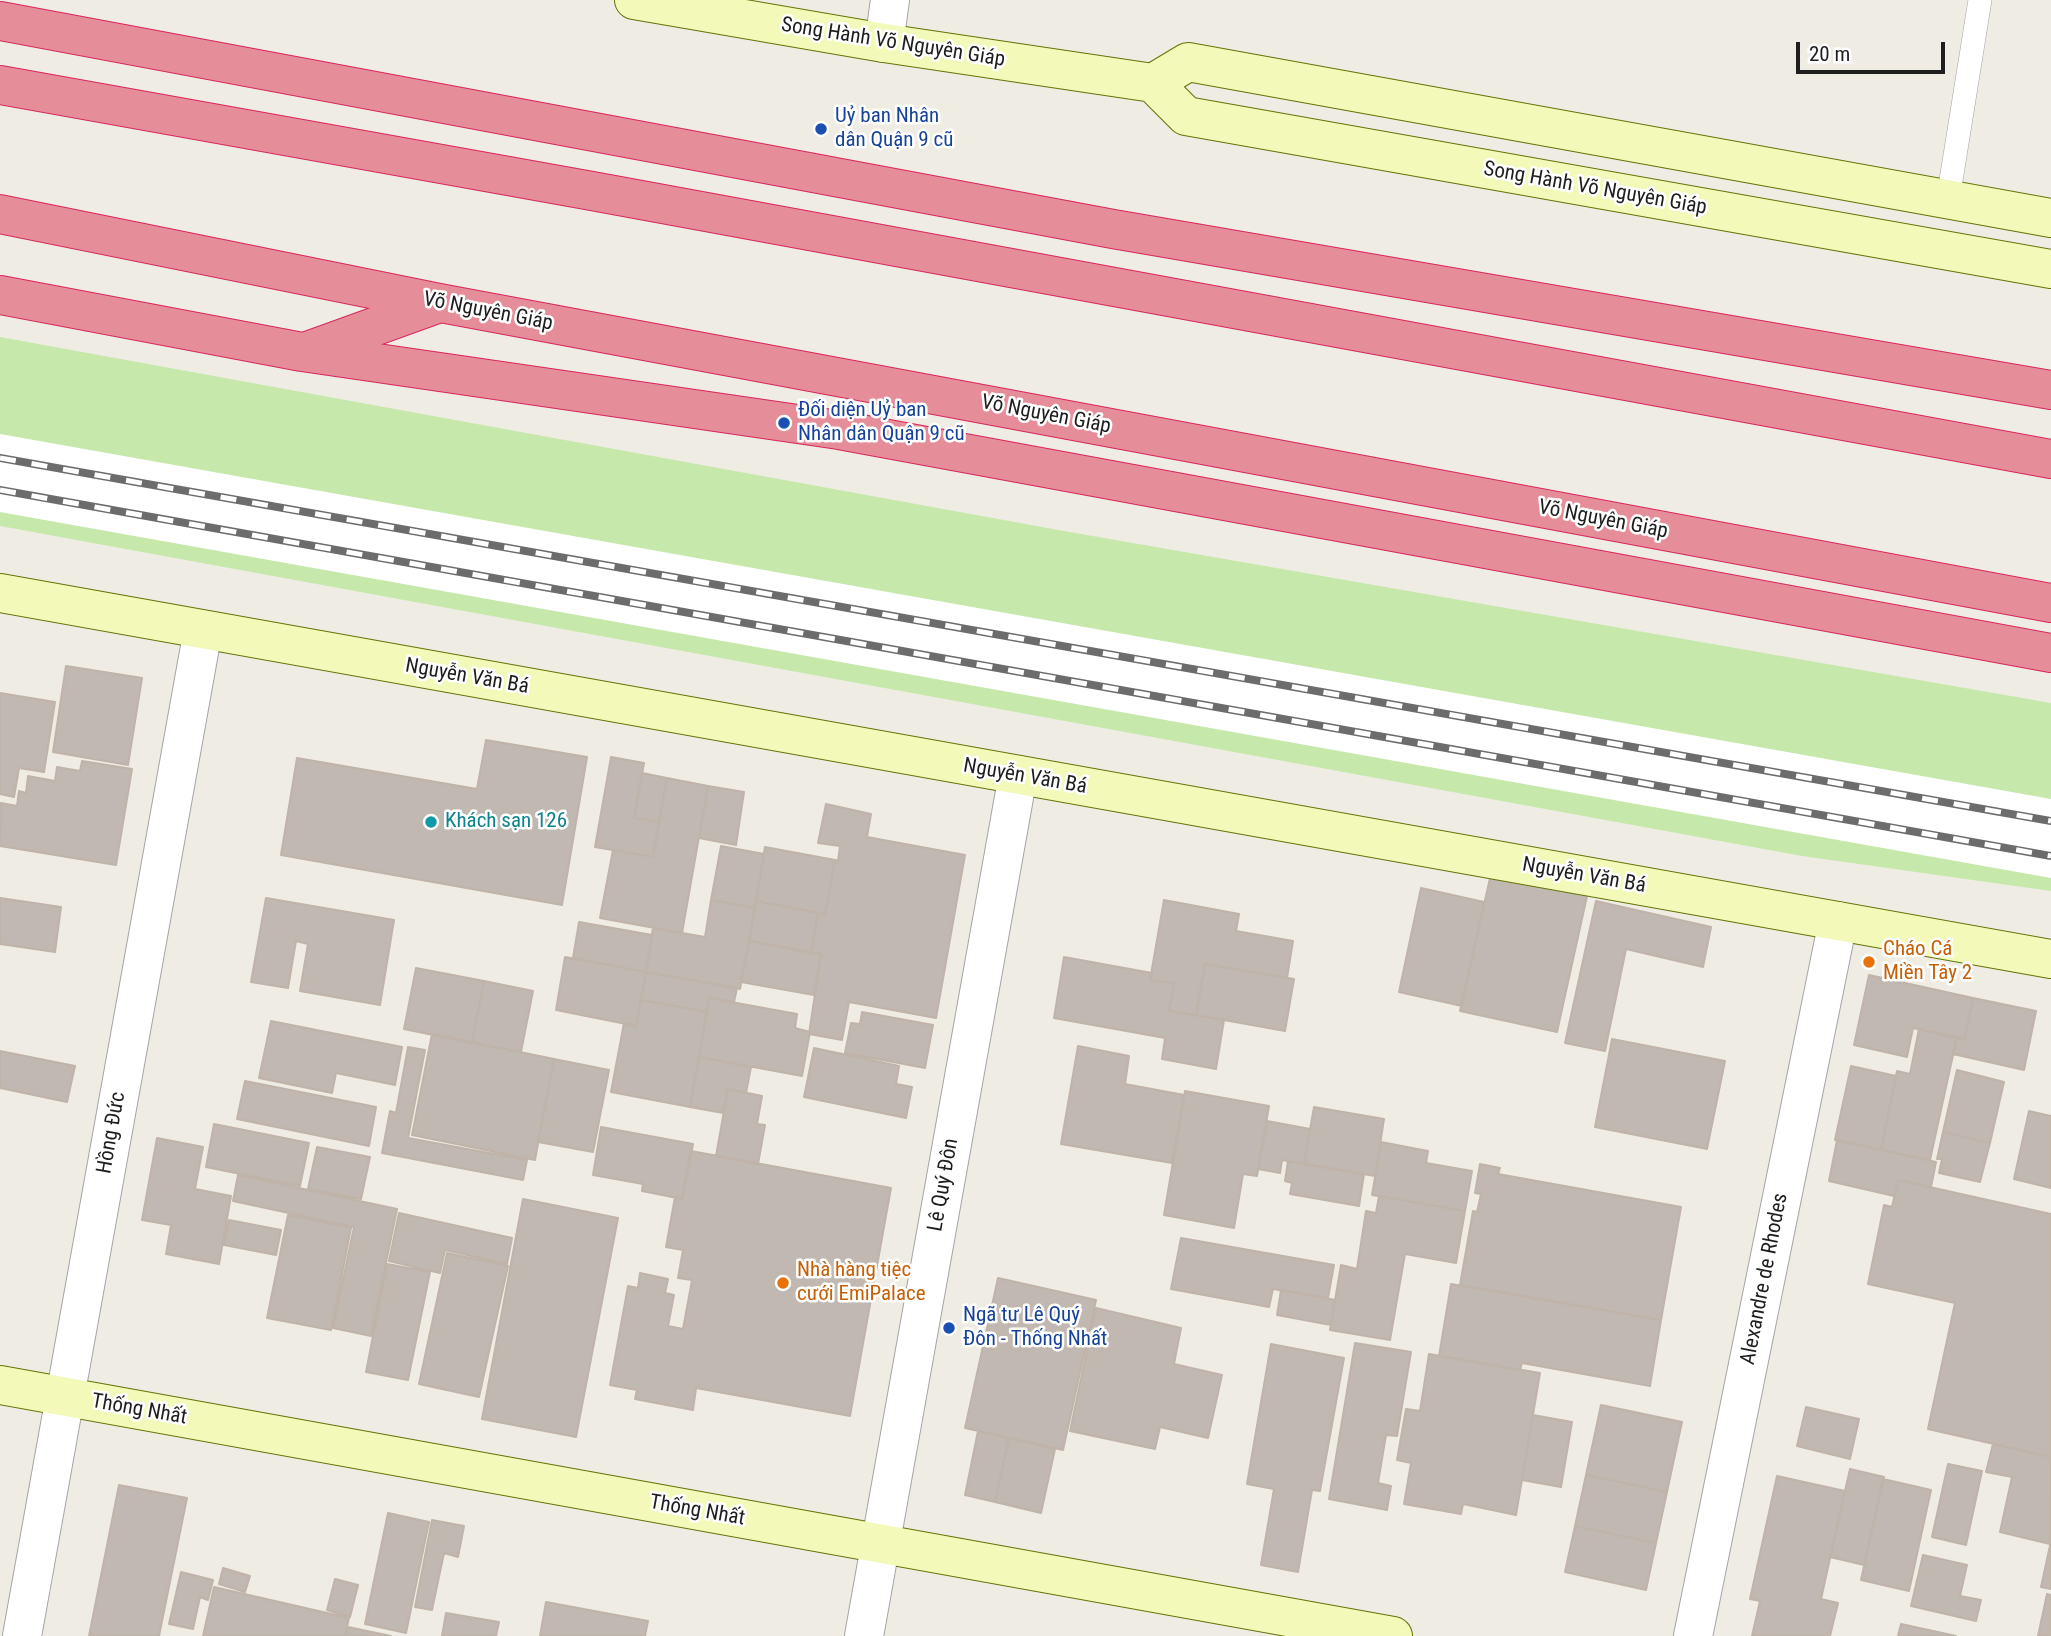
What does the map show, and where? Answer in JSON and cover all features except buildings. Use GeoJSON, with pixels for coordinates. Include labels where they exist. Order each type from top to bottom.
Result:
{"type":"FeatureCollection","features":[{"type":"Feature","properties":{"kind":"highway"},"geometry":{"type":"LineString","coordinates":[[0,21],[1113,229],[2051,390]]}},
{"type":"Feature","properties":{"kind":"highway"},"geometry":{"type":"LineString","coordinates":[[0,85],[606,193],[2051,459]]}},
{"type":"Feature","properties":{"kind":"highway","name":"Võ Nguyên Giáp"},"geometry":{"type":"LineString","coordinates":[[0,214],[440,303],[2051,603]]}},
{"type":"Feature","properties":{"kind":"highway"},"geometry":{"type":"LineString","coordinates":[[0,295],[302,352],[839,430],[2051,653]]}},
{"type":"Feature","properties":{"kind":"highway"},"geometry":{"type":"LineString","coordinates":[[302,352],[440,303]]}},
{"type":"Feature","properties":{"kind":"highway"},"geometry":{"type":"LineString","coordinates":[[749,359],[839,430]]}},
{"type":"Feature","properties":{"kind":"main road","name":"Song Hành Võ Nguyên Giáp"},"geometry":{"type":"LineString","coordinates":[[634,0],[884,43],[1153,83],[1186,116],[2051,270]]}},
{"type":"Feature","properties":{"kind":"main road"},"geometry":{"type":"LineString","coordinates":[[1153,83],[1188,62],[2051,218]]}},
{"type":"Feature","properties":{"kind":"main road","name":"Nguyễn Văn Bá"},"geometry":{"type":"LineString","coordinates":[[0,593],[2051,959]]}},
{"type":"Feature","properties":{"kind":"main road","name":"Thống Nhất"},"geometry":{"type":"LineString","coordinates":[[0,1385],[1393,1636]]}},
{"type":"Feature","properties":{"kind":"street"},"geometry":{"type":"LineString","coordinates":[[884,43],[890,0]]}},
{"type":"Feature","properties":{"kind":"street","name":"Hồng Đức"},"geometry":{"type":"LineString","coordinates":[[22,1636],[203,630]]}},
{"type":"Feature","properties":{"kind":"street","name":"Lê Quý Đôn"},"geometry":{"type":"LineString","coordinates":[[864,1636],[1018,775]]}},
{"type":"Feature","properties":{"kind":"street","name":"Alexandre de Rhodes"},"geometry":{"type":"LineString","coordinates":[[1693,1636],[1838,921]]}},
{"type":"Feature","properties":{"kind":"lane"},"geometry":{"type":"LineString","coordinates":[[1948,199],[1980,0]]}},
{"type":"Feature","properties":{"kind":"green space"},"geometry":{"type":"Polygon","coordinates":[[[0,337],[1064,531],[2051,703],[2051,891],[1802,856],[0,526],[0,337]]]}},
{"type":"Feature","properties":{"kind":"pier"},"geometry":{"type":"Polygon","coordinates":[[[0,434],[2051,799],[2051,878],[0,512],[0,434]]]}},
{"type":"Feature","properties":{"kind":"railway"},"geometry":{"type":"LineString","coordinates":[[0,458],[2051,821]]}},
{"type":"Feature","properties":{"kind":"railway"},"geometry":{"type":"LineString","coordinates":[[0,490],[2051,856]]}},
{"type":"Feature","properties":{"kind":"place","name":"Uỷ ban Nhân dân Quận 9 cũ"},"geometry":{"type":"Point","coordinates":[821,129]}},
{"type":"Feature","properties":{"kind":"place","name":"Đối diện Uỷ ban Nhân dân Quận 9 cũ"},"geometry":{"type":"Point","coordinates":[784,423]}},
{"type":"Feature","properties":{"kind":"place","name":"Khách sạn 126"},"geometry":{"type":"Point","coordinates":[431,822]}},
{"type":"Feature","properties":{"kind":"place","name":"Cháo Cá Miền Tây 2"},"geometry":{"type":"Point","coordinates":[1869,962]}},
{"type":"Feature","properties":{"kind":"place","name":"Nhà hàng tiệc cưới EmiPalace"},"geometry":{"type":"Point","coordinates":[783,1283]}},
{"type":"Feature","properties":{"kind":"place","name":"Ngã tư Lê Quý Đôn - Thống Nhất"},"geometry":{"type":"Point","coordinates":[949,1328]}}]}
